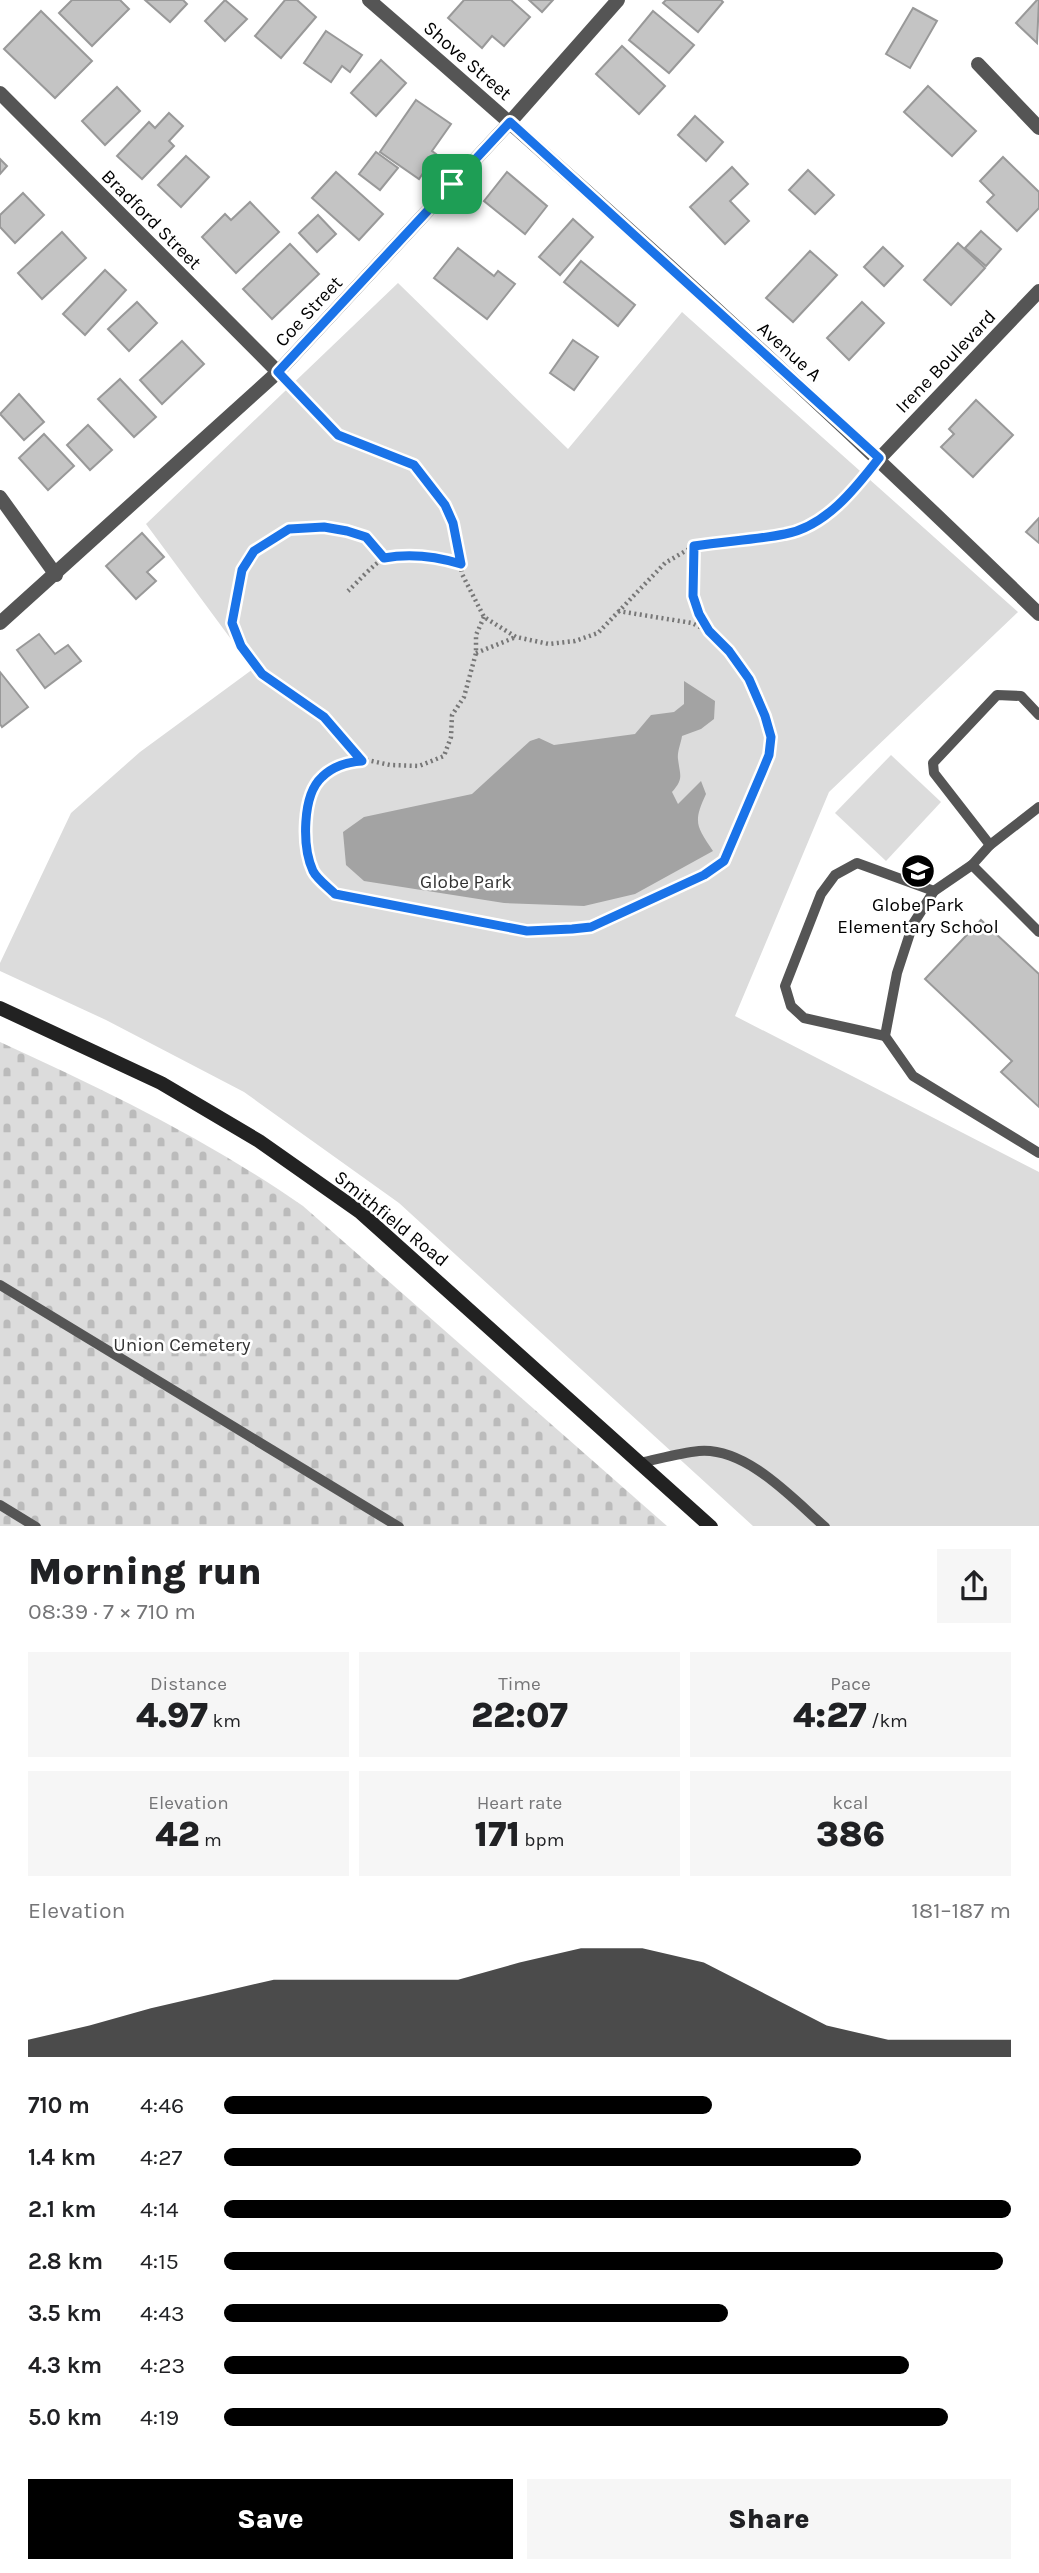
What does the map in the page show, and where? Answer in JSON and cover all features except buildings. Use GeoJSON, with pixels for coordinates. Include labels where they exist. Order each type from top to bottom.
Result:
{"type":"FeatureCollection","features":[{"type":"Feature","properties":{"kind":"main road","name":"Smithfield Road"},"geometry":{"type":"LineString","coordinates":[[0,1008],[161,1083],[259,1141],[360,1212],[711,1526]]}},
{"type":"Feature","properties":{"kind":"street","name":"Shove Street"},"geometry":{"type":"LineString","coordinates":[[369,0],[510,122]]}},
{"type":"Feature","properties":{"kind":"street","name":"Coe Street"},"geometry":{"type":"LineString","coordinates":[[0,623],[278,372],[510,122],[618,0]]}},
{"type":"Feature","properties":{"kind":"street"},"geometry":{"type":"LineString","coordinates":[[978,64],[1039,128]]}},
{"type":"Feature","properties":{"kind":"street","name":"Bradford Street"},"geometry":{"type":"LineString","coordinates":[[0,93],[278,372]]}},
{"type":"Feature","properties":{"kind":"street","name":"Avenue A"},"geometry":{"type":"LineString","coordinates":[[510,122],[879,458],[1039,614]]}},
{"type":"Feature","properties":{"kind":"street","name":"Irene Boulevard"},"geometry":{"type":"LineString","coordinates":[[879,458],[1039,291]]}},
{"type":"Feature","properties":{"kind":"street"},"geometry":{"type":"LineString","coordinates":[[0,497],[56,575]]}},
{"type":"Feature","properties":{"kind":"lane"},"geometry":{"type":"LineString","coordinates":[[990,845],[934,773],[933,763],[997,695],[1021,696],[1039,715]]}},
{"type":"Feature","properties":{"kind":"lane"},"geometry":{"type":"LineString","coordinates":[[885,1036],[897,973],[905,948],[913,925],[934,891],[972,865],[990,845],[1039,807]]}},
{"type":"Feature","properties":{"kind":"lane"},"geometry":{"type":"LineString","coordinates":[[934,891],[857,863],[835,875],[821,894],[785,985],[791,1006],[804,1018],[885,1036],[914,1076],[1039,1153]]}},
{"type":"Feature","properties":{"kind":"lane"},"geometry":{"type":"LineString","coordinates":[[972,865],[1039,932]]}},
{"type":"Feature","properties":{"kind":"lane"},"geometry":{"type":"LineString","coordinates":[[0,1285],[397,1526]]}},
{"type":"Feature","properties":{"kind":"lane"},"geometry":{"type":"LineString","coordinates":[[640,1463],[700,1451],[726,1454],[761,1472],[824,1526]]}},
{"type":"Feature","properties":{"kind":"lane"},"geometry":{"type":"LineString","coordinates":[[0,1505],[34,1526]]}},
{"type":"Feature","properties":{"kind":"path"},"geometry":{"type":"LineString","coordinates":[[278,372],[338,435],[414,465],[445,505],[453,523],[462,574],[484,617],[516,637],[549,644],[575,641],[598,633],[665,563],[694,546],[787,534],[813,524],[853,491],[879,458]]}},
{"type":"Feature","properties":{"kind":"path"},"geometry":{"type":"LineString","coordinates":[[362,761],[324,717],[262,674],[241,646],[232,623],[242,570],[254,551],[289,529],[324,527],[347,531],[366,537],[384,558]]}},
{"type":"Feature","properties":{"kind":"path"},"geometry":{"type":"LineString","coordinates":[[484,617],[476,635],[476,653],[464,697],[452,715],[451,737],[444,756],[419,766],[362,761],[344,763],[321,778],[310,798],[305,833],[309,859],[314,873],[335,894],[527,931],[591,927],[704,875],[724,861],[769,755],[771,737],[749,679],[729,651],[709,631],[699,614],[693,596],[694,546]]}},
{"type":"Feature","properties":{"kind":"path"},"geometry":{"type":"LineString","coordinates":[[348,590],[384,558],[424,556],[461,564]]}},
{"type":"Feature","properties":{"kind":"path"},"geometry":{"type":"LineString","coordinates":[[618,611],[692,623],[709,631]]}},
{"type":"Feature","properties":{"kind":"path"},"geometry":{"type":"LineString","coordinates":[[476,653],[516,637]]}},
{"type":"Feature","properties":{"kind":"green space","name":"Globe Park"},"geometry":{"type":"Polygon","coordinates":[[[398,283],[568,449],[682,312],[1018,612],[829,792],[735,1016],[1039,1172],[1039,1526],[753,1526],[399,1203],[244,1092],[106,1020],[0,971],[0,963],[71,813],[140,752],[253,669],[146,524],[398,283]]]}},
{"type":"Feature","properties":{"kind":"green space"},"geometry":{"type":"Polygon","coordinates":[[[891,755],[941,802],[886,861],[835,813],[891,755]]]}},
{"type":"Feature","properties":{"kind":"green space","name":"Union Cemetery"},"geometry":{"type":"Polygon","coordinates":[[[0,1042],[155,1117],[230,1159],[303,1206],[667,1526],[0,1526],[0,1042]]]}},
{"type":"Feature","properties":{"kind":"shaded area"},"geometry":{"type":"Polygon","coordinates":[[[684,681],[715,701],[714,719],[701,729],[682,736],[678,756],[680,780],[672,792],[678,804],[701,781],[706,794],[699,811],[698,824],[713,851],[635,894],[584,906],[504,903],[364,881],[346,865],[343,832],[364,817],[472,794],[530,741],[539,738],[554,745],[635,734],[651,715],[674,712],[684,704],[684,681]]]}},
{"type":"Feature","properties":{"kind":"place","name":"Globe Park Elementary School"},"geometry":{"type":"Point","coordinates":[918,871]}},
{"type":"Feature","properties":{"kind":"route"},"geometry":{"type":"LineString","coordinates":[[510,122],[879,458],[853,491],[813,524],[787,534],[694,546],[693,596],[699,614],[709,631],[729,651],[749,679],[771,737],[769,755],[724,861],[704,875],[591,927],[527,931],[364,902],[335,894],[314,873],[309,859],[305,833],[310,798],[321,778],[344,763],[362,761],[324,717],[262,674],[241,646],[232,623],[242,570],[254,551],[289,529],[324,527],[347,531],[366,537],[384,558],[424,556],[461,564],[453,523],[445,505],[414,465],[338,435],[278,372],[452,184],[510,122]]}}]}
